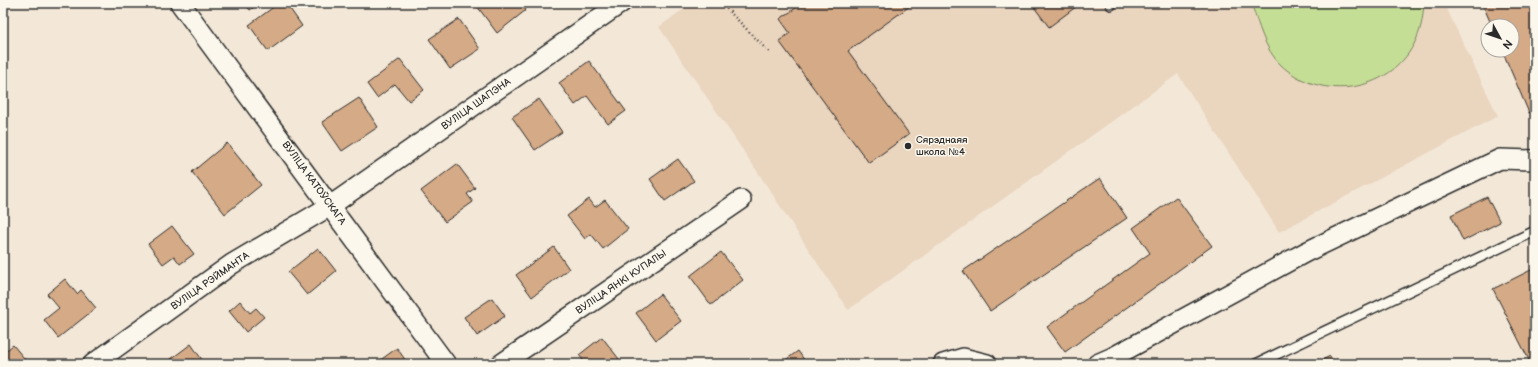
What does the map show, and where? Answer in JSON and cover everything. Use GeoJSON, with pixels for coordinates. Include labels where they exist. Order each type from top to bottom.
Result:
{"type":"FeatureCollection","features":[{"type":"Feature","properties":{"kind":"street","name":"ВУЛІЦА КАТОЎСКАГА"},"geometry":{"type":"LineString","coordinates":[[180,3],[446,364]]}},
{"type":"Feature","properties":{"kind":"street","name":"ВУЛІЦА ШАПЭНА"},"geometry":{"type":"LineString","coordinates":[[330,206],[622,3]]}},
{"type":"Feature","properties":{"kind":"street"},"geometry":{"type":"LineString","coordinates":[[1109,362],[1306,252],[1500,159],[1535,160]]}},
{"type":"Feature","properties":{"kind":"street","name":"ВУЛІЦА ЯНКІ КУПАЛЫ"},"geometry":{"type":"LineString","coordinates":[[501,364],[741,200]]}},
{"type":"Feature","properties":{"kind":"street","name":"ВУЛІЦА РЭЙМАНТА"},"geometry":{"type":"LineString","coordinates":[[93,364],[232,264],[330,206]]}},
{"type":"Feature","properties":{"kind":"street"},"geometry":{"type":"LineString","coordinates":[[943,364],[963,358],[986,364]]}},
{"type":"Feature","properties":{"kind":"lane"},"geometry":{"type":"LineString","coordinates":[[1256,364],[1535,231]]}},
{"type":"Feature","properties":{"kind":"path"},"geometry":{"type":"LineString","coordinates":[[721,3],[770,53]]}},
{"type":"Feature","properties":{"kind":"shaded area","name":"Сярэднаяя школа №4"},"geometry":{"type":"Polygon","coordinates":[[[692,3],[1444,3],[1498,116],[1279,232],[1178,74],[848,310],[761,177],[659,27],[692,3]]]}},
{"type":"Feature","properties":{"kind":"green space"},"geometry":{"type":"Polygon","coordinates":[[[1251,3],[1424,3],[1420,29],[1414,44],[1403,60],[1388,73],[1371,82],[1353,87],[1334,88],[1315,84],[1297,77],[1275,59],[1266,44],[1251,3]]]}},
{"type":"Feature","properties":{"kind":"building"},"geometry":{"type":"Polygon","coordinates":[[[244,3],[260,3],[250,10],[244,3]]]}},
{"type":"Feature","properties":{"kind":"building"},"geometry":{"type":"Polygon","coordinates":[[[279,3],[286,3],[302,26],[268,51],[249,25],[279,3]]]}},
{"type":"Feature","properties":{"kind":"building"},"geometry":{"type":"Polygon","coordinates":[[[481,3],[521,3],[526,10],[497,33],[477,6],[481,3]]]}},
{"type":"Feature","properties":{"kind":"building"},"geometry":{"type":"Polygon","coordinates":[[[803,3],[914,3],[848,51],[909,134],[869,163],[779,41],[790,33],[780,19],[803,3]]]}},
{"type":"Feature","properties":{"kind":"building"},"geometry":{"type":"Polygon","coordinates":[[[1031,3],[1081,3],[1049,27],[1031,3]]]}},
{"type":"Feature","properties":{"kind":"building"},"geometry":{"type":"Polygon","coordinates":[[[1482,3],[1535,3],[1535,111],[1529,113],[1505,58],[1520,58],[1520,18],[1489,18],[1482,3]]]}},
{"type":"Feature","properties":{"kind":"building"},"geometry":{"type":"Polygon","coordinates":[[[459,19],[480,49],[450,69],[429,39],[459,19]]]}},
{"type":"Feature","properties":{"kind":"building"},"geometry":{"type":"Polygon","coordinates":[[[400,59],[424,90],[409,101],[395,84],[377,98],[367,84],[400,59]]]}},
{"type":"Feature","properties":{"kind":"building"},"geometry":{"type":"Polygon","coordinates":[[[589,61],[626,111],[608,124],[587,96],[575,105],[559,83],[589,61]]]}},
{"type":"Feature","properties":{"kind":"building"},"geometry":{"type":"Polygon","coordinates":[[[359,98],[378,127],[342,151],[322,122],[359,98]]]}},
{"type":"Feature","properties":{"kind":"building"},"geometry":{"type":"Polygon","coordinates":[[[539,99],[562,132],[535,150],[512,117],[539,99]]]}},
{"type":"Feature","properties":{"kind":"building"},"geometry":{"type":"Polygon","coordinates":[[[227,143],[261,185],[225,214],[192,172],[227,143]]]}},
{"type":"Feature","properties":{"kind":"building"},"geometry":{"type":"Polygon","coordinates":[[[678,159],[694,181],[665,201],[650,179],[678,159]]]}},
{"type":"Feature","properties":{"kind":"building"},"geometry":{"type":"Polygon","coordinates":[[[457,164],[475,188],[467,194],[473,202],[445,222],[421,191],[457,164]]]}},
{"type":"Feature","properties":{"kind":"building"},"geometry":{"type":"Polygon","coordinates":[[[1100,178],[1127,218],[990,311],[963,271],[1100,178]]]}},
{"type":"Feature","properties":{"kind":"building"},"geometry":{"type":"Polygon","coordinates":[[[1176,197],[1212,246],[1065,352],[1047,327],[1150,253],[1133,228],[1176,197]]]}},
{"type":"Feature","properties":{"kind":"building"},"geometry":{"type":"Polygon","coordinates":[[[1487,197],[1500,222],[1463,241],[1451,215],[1487,197]]]}},
{"type":"Feature","properties":{"kind":"building"},"geometry":{"type":"Polygon","coordinates":[[[589,199],[595,207],[605,200],[628,229],[603,249],[591,234],[585,239],[567,216],[589,199]]]}},
{"type":"Feature","properties":{"kind":"building"},"geometry":{"type":"Polygon","coordinates":[[[172,226],[194,254],[180,264],[174,256],[163,264],[148,244],[172,226]]]}},
{"type":"Feature","properties":{"kind":"building"},"geometry":{"type":"Polygon","coordinates":[[[554,247],[569,269],[532,297],[516,275],[554,247]]]}},
{"type":"Feature","properties":{"kind":"building"},"geometry":{"type":"Polygon","coordinates":[[[318,248],[336,271],[307,295],[288,272],[318,248]]]}},
{"type":"Feature","properties":{"kind":"building"},"geometry":{"type":"Polygon","coordinates":[[[721,252],[743,280],[711,305],[690,276],[721,252]]]}},
{"type":"Feature","properties":{"kind":"building"},"geometry":{"type":"Polygon","coordinates":[[[1535,268],[1535,364],[1531,364],[1493,289],[1535,268]]]}},
{"type":"Feature","properties":{"kind":"building"},"geometry":{"type":"Polygon","coordinates":[[[65,279],[77,294],[81,290],[96,308],[58,338],[44,320],[59,308],[47,294],[65,279]]]}},
{"type":"Feature","properties":{"kind":"building"},"geometry":{"type":"Polygon","coordinates":[[[660,294],[681,321],[656,340],[636,313],[660,294]]]}},
{"type":"Feature","properties":{"kind":"building"},"geometry":{"type":"Polygon","coordinates":[[[492,298],[505,316],[477,336],[464,317],[492,298]]]}},
{"type":"Feature","properties":{"kind":"building"},"geometry":{"type":"Polygon","coordinates":[[[240,301],[250,313],[256,308],[264,317],[246,332],[229,311],[240,301]]]}},
{"type":"Feature","properties":{"kind":"building"},"geometry":{"type":"Polygon","coordinates":[[[602,337],[619,359],[613,364],[586,364],[579,355],[602,337]]]}},
{"type":"Feature","properties":{"kind":"building"},"geometry":{"type":"Polygon","coordinates":[[[191,344],[205,364],[174,364],[171,359],[191,344]]]}},
{"type":"Feature","properties":{"kind":"building"},"geometry":{"type":"Polygon","coordinates":[[[13,345],[28,363],[3,364],[3,353],[13,345]]]}},
{"type":"Feature","properties":{"kind":"building"},"geometry":{"type":"Polygon","coordinates":[[[397,348],[408,364],[375,364],[397,348]]]}},
{"type":"Feature","properties":{"kind":"building"},"geometry":{"type":"Polygon","coordinates":[[[798,351],[807,364],[780,364],[798,351]]]}},
{"type":"Feature","properties":{"kind":"building"},"geometry":{"type":"Polygon","coordinates":[[[1330,356],[1334,364],[1315,364],[1330,356]]]}},
{"type":"Feature","properties":{"kind":"place","name":"Сярэднаяя школа №4"},"geometry":{"type":"Point","coordinates":[908,146]}}]}
